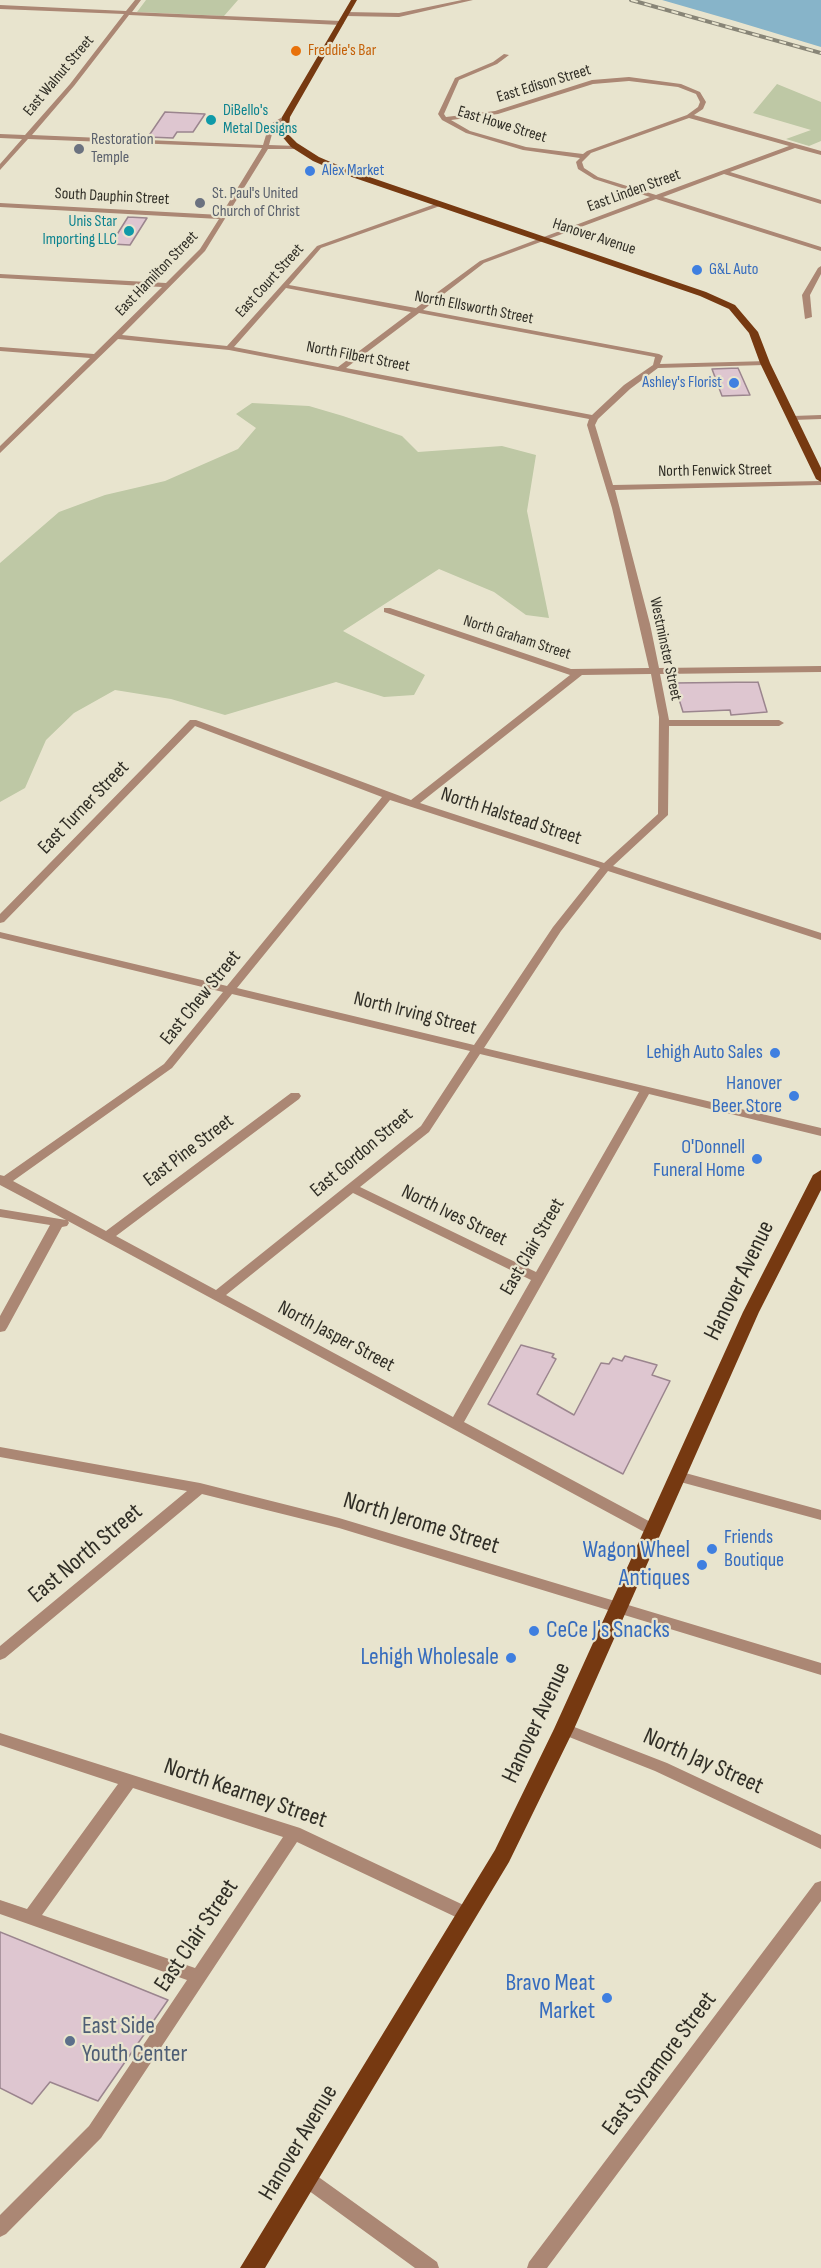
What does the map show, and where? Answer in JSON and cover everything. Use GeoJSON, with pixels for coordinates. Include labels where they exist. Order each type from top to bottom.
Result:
{"type":"FeatureCollection","features":[{"type":"Feature","properties":{"kind":"main road","name":"East Hamilton Street"},"geometry":{"type":"LineString","coordinates":[[285,117],[354,0]]}},
{"type":"Feature","properties":{"kind":"main road"},"geometry":{"type":"LineString","coordinates":[[285,117],[284,134],[297,148]]}},
{"type":"Feature","properties":{"kind":"main road","name":"Hanover Avenue"},"geometry":{"type":"LineString","coordinates":[[297,148],[335,168],[703,294],[732,308],[753,332],[765,363],[821,481]]}},
{"type":"Feature","properties":{"kind":"main road","name":"Hanover Avenue"},"geometry":{"type":"LineString","coordinates":[[252,2268],[502,1856],[564,1729],[751,1312],[821,1175]]}},
{"type":"Feature","properties":{"kind":"street","name":"East Walnut Street"},"geometry":{"type":"LineString","coordinates":[[0,168],[72,85],[138,0]]}},
{"type":"Feature","properties":{"kind":"street"},"geometry":{"type":"LineString","coordinates":[[346,14],[399,15],[470,0]]}},
{"type":"Feature","properties":{"kind":"street"},"geometry":{"type":"LineString","coordinates":[[0,7],[341,23]]}},
{"type":"Feature","properties":{"kind":"street","name":"East Howe Street"},"geometry":{"type":"LineString","coordinates":[[506,55],[495,63],[457,79],[441,114],[444,119],[468,132],[525,148],[582,156]]}},
{"type":"Feature","properties":{"kind":"street","name":"East Edison Street"},"geometry":{"type":"LineString","coordinates":[[444,119],[485,116],[592,82],[629,79],[679,85],[698,93],[703,102],[701,108],[689,116]]}},
{"type":"Feature","properties":{"kind":"street"},"geometry":{"type":"LineString","coordinates":[[821,153],[689,116],[598,147],[582,156],[579,162],[581,169],[589,174],[821,249]]}},
{"type":"Feature","properties":{"kind":"street","name":"East Hamilton Street"},"geometry":{"type":"LineString","coordinates":[[0,450],[203,250],[265,148],[271,126],[285,117]]}},
{"type":"Feature","properties":{"kind":"street"},"geometry":{"type":"LineString","coordinates":[[0,136],[297,148]]}},
{"type":"Feature","properties":{"kind":"street","name":"East Linden Street"},"geometry":{"type":"LineString","coordinates":[[340,369],[482,262],[794,146]]}},
{"type":"Feature","properties":{"kind":"street"},"geometry":{"type":"LineString","coordinates":[[723,172],[821,202]]}},
{"type":"Feature","properties":{"kind":"street","name":"South Dauphin Street"},"geometry":{"type":"LineString","coordinates":[[0,205],[223,217]]}},
{"type":"Feature","properties":{"kind":"street","name":"East Court Street"},"geometry":{"type":"LineString","coordinates":[[229,348],[319,247],[438,205]]}},
{"type":"Feature","properties":{"kind":"street"},"geometry":{"type":"LineString","coordinates":[[808,317],[806,295],[821,268]]}},
{"type":"Feature","properties":{"kind":"street"},"geometry":{"type":"LineString","coordinates":[[0,276],[165,285]]}},
{"type":"Feature","properties":{"kind":"street","name":"North Ellsworth Street"},"geometry":{"type":"LineString","coordinates":[[284,286],[659,356],[656,366]]}},
{"type":"Feature","properties":{"kind":"street","name":"North Filbert Street"},"geometry":{"type":"LineString","coordinates":[[115,336],[229,348],[594,418]]}},
{"type":"Feature","properties":{"kind":"street"},"geometry":{"type":"LineString","coordinates":[[0,349],[95,356]]}},
{"type":"Feature","properties":{"kind":"street"},"geometry":{"type":"LineString","coordinates":[[594,418],[627,387],[656,366],[765,363]]}},
{"type":"Feature","properties":{"kind":"street"},"geometry":{"type":"LineString","coordinates":[[793,418],[821,417]]}},
{"type":"Feature","properties":{"kind":"street","name":"Westminster Street"},"geometry":{"type":"LineString","coordinates":[[594,418],[591,425],[610,488],[655,672],[664,723],[663,815],[606,867]]}},
{"type":"Feature","properties":{"kind":"street"},"geometry":{"type":"LineString","coordinates":[[0,437],[13,438]]}},
{"type":"Feature","properties":{"kind":"street","name":"North Fenwick Street"},"geometry":{"type":"LineString","coordinates":[[610,488],[821,481]]}},
{"type":"Feature","properties":{"kind":"street","name":"North Graham Street"},"geometry":{"type":"LineString","coordinates":[[387,610],[556,669],[578,673],[821,669]]}},
{"type":"Feature","properties":{"kind":"street"},"geometry":{"type":"LineString","coordinates":[[412,804],[578,673]]}},
{"type":"Feature","properties":{"kind":"street","name":"North Halstead Street"},"geometry":{"type":"LineString","coordinates":[[193,722],[388,796],[821,937]]}},
{"type":"Feature","properties":{"kind":"street","name":"East Turner Street"},"geometry":{"type":"LineString","coordinates":[[0,920],[193,722]]}},
{"type":"Feature","properties":{"kind":"street"},"geometry":{"type":"LineString","coordinates":[[664,723],[779,723]]}},
{"type":"Feature","properties":{"kind":"street","name":"East Chew Street"},"geometry":{"type":"LineString","coordinates":[[2,1180],[168,1066],[388,796]]}},
{"type":"Feature","properties":{"kind":"street","name":"East Gordon Street"},"geometry":{"type":"LineString","coordinates":[[218,1295],[425,1129],[556,929],[606,867]]}},
{"type":"Feature","properties":{"kind":"street","name":"North Irving Street"},"geometry":{"type":"LineString","coordinates":[[0,935],[821,1132]]}},
{"type":"Feature","properties":{"kind":"street","name":"East Clair Street"},"geometry":{"type":"LineString","coordinates":[[456,1424],[645,1091]]}},
{"type":"Feature","properties":{"kind":"street","name":"East Pine Street"},"geometry":{"type":"LineString","coordinates":[[107,1236],[294,1096]]}},
{"type":"Feature","properties":{"kind":"street","name":"North Jasper Street"},"geometry":{"type":"LineString","coordinates":[[2,1180],[654,1530]]}},
{"type":"Feature","properties":{"kind":"street","name":"North Ives Street"},"geometry":{"type":"LineString","coordinates":[[352,1188],[539,1279]]}},
{"type":"Feature","properties":{"kind":"street"},"geometry":{"type":"LineString","coordinates":[[0,1213],[93,1229]]}},
{"type":"Feature","properties":{"kind":"street"},"geometry":{"type":"LineString","coordinates":[[0,1328],[58,1222]]}},
{"type":"Feature","properties":{"kind":"street","name":"North Jerome Street"},"geometry":{"type":"LineString","coordinates":[[0,1452],[200,1488],[339,1523],[821,1669]]}},
{"type":"Feature","properties":{"kind":"street"},"geometry":{"type":"LineString","coordinates":[[678,1476],[821,1515]]}},
{"type":"Feature","properties":{"kind":"street","name":"East North Street"},"geometry":{"type":"LineString","coordinates":[[0,1654],[200,1488]]}},
{"type":"Feature","properties":{"kind":"street","name":"North Jay Street"},"geometry":{"type":"LineString","coordinates":[[564,1729],[660,1767],[821,1842]]}},
{"type":"Feature","properties":{"kind":"street","name":"North Kearney Street"},"geometry":{"type":"LineString","coordinates":[[0,1739],[294,1833],[466,1914]]}},
{"type":"Feature","properties":{"kind":"street"},"geometry":{"type":"LineString","coordinates":[[30,1917],[129,1780]]}},
{"type":"Feature","properties":{"kind":"street","name":"East Clair Street"},"geometry":{"type":"LineString","coordinates":[[0,2228],[95,2132],[294,1833]]}},
{"type":"Feature","properties":{"kind":"street","name":"East Sycamore Street"},"geometry":{"type":"LineString","coordinates":[[536,2268],[821,1888]]}},
{"type":"Feature","properties":{"kind":"street"},"geometry":{"type":"LineString","coordinates":[[0,1907],[199,1977]]}},
{"type":"Feature","properties":{"kind":"street"},"geometry":{"type":"LineString","coordinates":[[307,2179],[430,2268]]}},
{"type":"Feature","properties":{"kind":"green space"},"geometry":{"type":"Polygon","coordinates":[[[146,0],[238,0],[224,16],[137,12],[146,0]]]}},
{"type":"Feature","properties":{"kind":"green space"},"geometry":{"type":"Polygon","coordinates":[[[777,84],[821,102],[821,141],[809,146],[786,139],[811,130],[753,113],[777,84]]]}},
{"type":"Feature","properties":{"kind":"green space"},"geometry":{"type":"Polygon","coordinates":[[[252,403],[309,406],[343,416],[402,436],[418,452],[502,446],[536,455],[527,511],[549,618],[526,615],[494,592],[439,569],[343,631],[425,675],[414,695],[384,697],[336,682],[225,715],[171,699],[115,690],[74,713],[46,740],[25,788],[0,802],[0,563],[59,512],[105,495],[165,481],[238,449],[256,428],[236,414],[252,403]]]}},
{"type":"Feature","properties":{"kind":"water"},"geometry":{"type":"Polygon","coordinates":[[[662,0],[821,0],[821,47],[735,21],[662,0]]]}},
{"type":"Feature","properties":{"kind":"building"},"geometry":{"type":"Polygon","coordinates":[[[165,112],[205,114],[193,132],[177,132],[173,138],[148,137],[165,112]]]}},
{"type":"Feature","properties":{"kind":"building","name":"Unis Star Importing LLC"},"geometry":{"type":"Polygon","coordinates":[[[128,217],[147,218],[130,245],[111,244],[128,217]]]}},
{"type":"Feature","properties":{"kind":"building","name":"Ashley's Florist"},"geometry":{"type":"Polygon","coordinates":[[[738,368],[750,395],[722,396],[712,369],[738,368]]]}},
{"type":"Feature","properties":{"kind":"building"},"geometry":{"type":"Polygon","coordinates":[[[758,682],[767,712],[731,715],[730,710],[683,712],[674,683],[758,682]]]}},
{"type":"Feature","properties":{"kind":"building"},"geometry":{"type":"Polygon","coordinates":[[[521,1345],[554,1354],[552,1357],[556,1359],[537,1394],[574,1415],[601,1363],[609,1364],[613,1358],[622,1361],[625,1356],[657,1365],[652,1375],[670,1381],[623,1474],[488,1404],[521,1345]]]}},
{"type":"Feature","properties":{"kind":"building","name":"East Side Youth Center"},"geometry":{"type":"Polygon","coordinates":[[[0,1932],[168,2000],[98,2101],[50,2082],[32,2104],[0,2088],[0,1932]]]}},
{"type":"Feature","properties":{"kind":"railway"},"geometry":{"type":"LineString","coordinates":[[631,0],[821,53]]}},
{"type":"Feature","properties":{"kind":"place","name":"Freddie's Bar"},"geometry":{"type":"Point","coordinates":[296,51]}},
{"type":"Feature","properties":{"kind":"place","name":"DiBello's Metal Designs"},"geometry":{"type":"Point","coordinates":[211,120]}},
{"type":"Feature","properties":{"kind":"place","name":"Restoration Temple"},"geometry":{"type":"Point","coordinates":[79,149]}},
{"type":"Feature","properties":{"kind":"place","name":"Alex Market"},"geometry":{"type":"Point","coordinates":[310,171]}},
{"type":"Feature","properties":{"kind":"place","name":"St. Paul's United Church of Christ"},"geometry":{"type":"Point","coordinates":[200,203]}},
{"type":"Feature","properties":{"kind":"place","name":"Unis Star Importing LLC"},"geometry":{"type":"Point","coordinates":[129,231]}},
{"type":"Feature","properties":{"kind":"place","name":"G&L Auto"},"geometry":{"type":"Point","coordinates":[697,270]}},
{"type":"Feature","properties":{"kind":"place","name":"Ashley's Florist"},"geometry":{"type":"Point","coordinates":[734,383]}},
{"type":"Feature","properties":{"kind":"place","name":"Lehigh Auto Sales"},"geometry":{"type":"Point","coordinates":[775,1053]}},
{"type":"Feature","properties":{"kind":"place","name":"Hanover Beer Store"},"geometry":{"type":"Point","coordinates":[794,1096]}},
{"type":"Feature","properties":{"kind":"place","name":"O'Donnell Funeral Home"},"geometry":{"type":"Point","coordinates":[757,1159]}},
{"type":"Feature","properties":{"kind":"place","name":"Friends Boutique"},"geometry":{"type":"Point","coordinates":[712,1549]}},
{"type":"Feature","properties":{"kind":"place","name":"Wagon Wheel Antiques"},"geometry":{"type":"Point","coordinates":[702,1565]}},
{"type":"Feature","properties":{"kind":"place","name":"CeCe J's Snacks"},"geometry":{"type":"Point","coordinates":[534,1631]}},
{"type":"Feature","properties":{"kind":"place","name":"Lehigh Wholesale"},"geometry":{"type":"Point","coordinates":[511,1658]}},
{"type":"Feature","properties":{"kind":"place","name":"Bravo Meat Market"},"geometry":{"type":"Point","coordinates":[607,1998]}},
{"type":"Feature","properties":{"kind":"place","name":"East Side Youth Center"},"geometry":{"type":"Point","coordinates":[70,2041]}}]}
